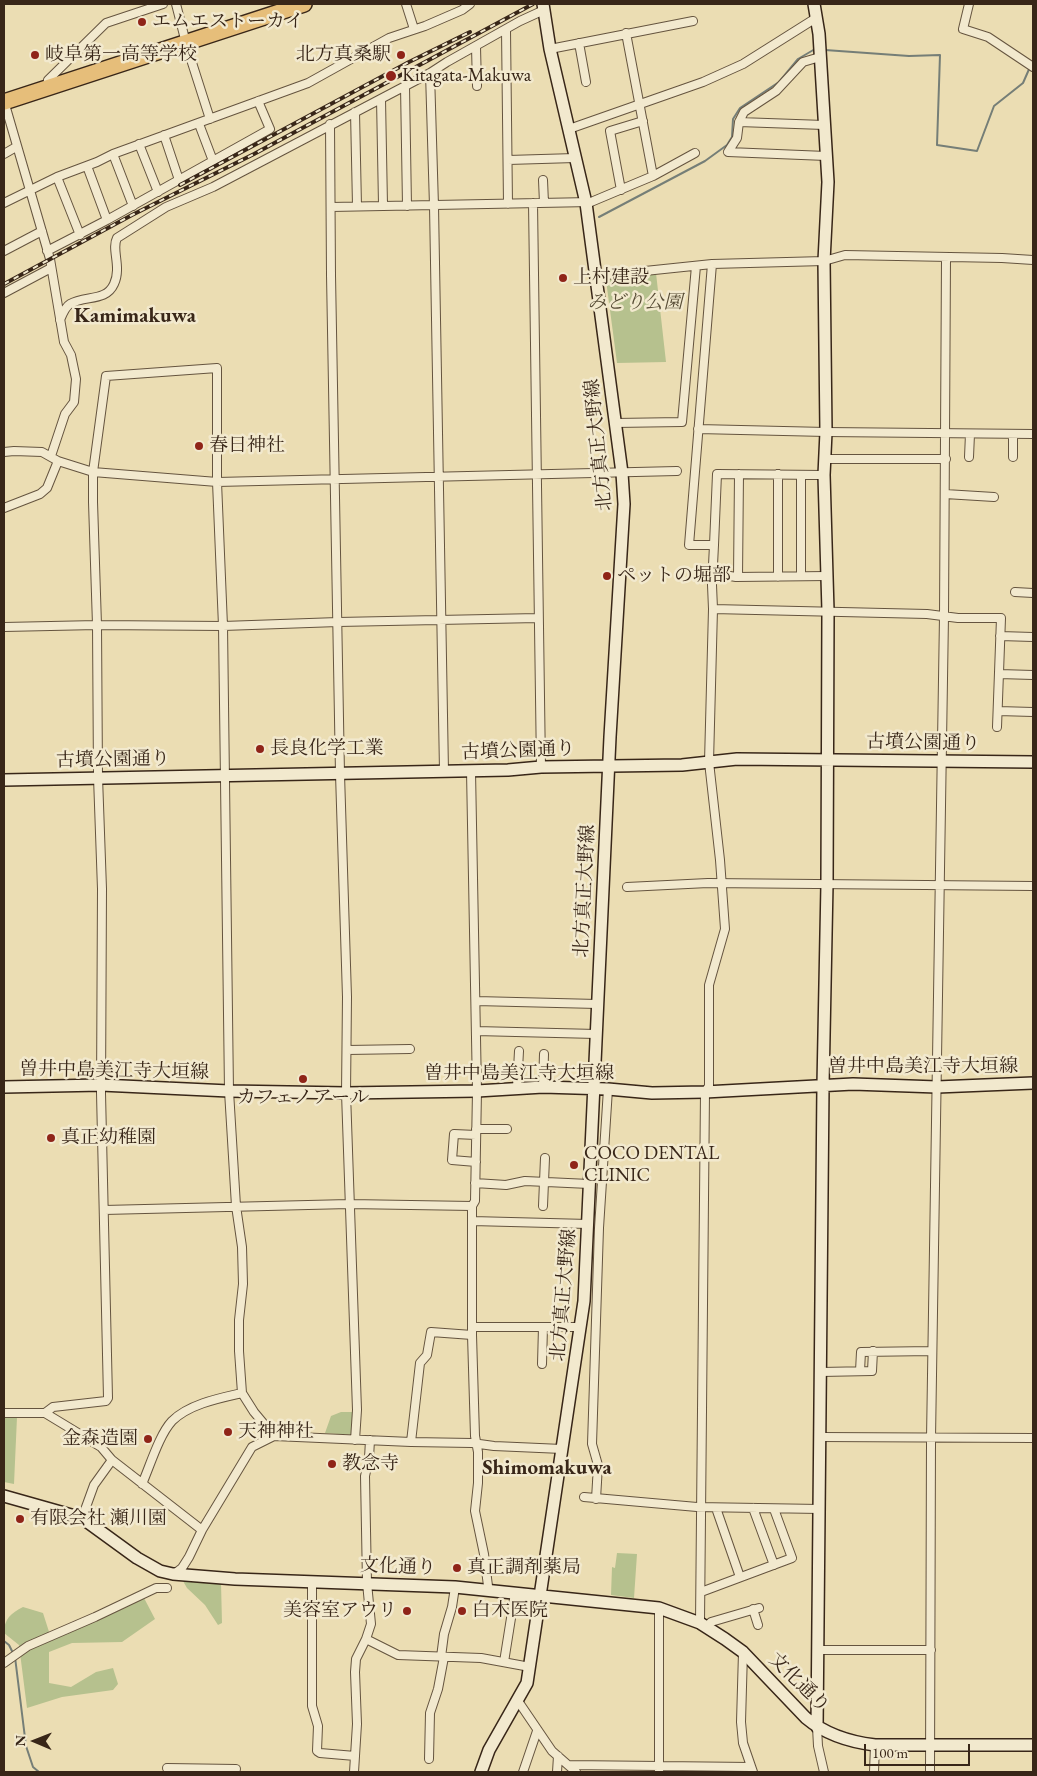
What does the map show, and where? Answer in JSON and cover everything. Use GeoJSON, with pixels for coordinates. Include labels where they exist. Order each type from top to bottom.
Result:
{"type":"FeatureCollection","features":[{"type":"Feature","properties":{"kind":"highway"},"geometry":{"type":"LineString","coordinates":[[4,101],[283,4]]}},
{"type":"Feature","properties":{"kind":"highway"},"geometry":{"type":"LineString","coordinates":[[4,95],[48,80],[304,4]]}},
{"type":"Feature","properties":{"kind":"street"},"geometry":{"type":"LineString","coordinates":[[48,80],[106,23],[163,4]]}},
{"type":"Feature","properties":{"kind":"street"},"geometry":{"type":"LineString","coordinates":[[176,4],[198,84],[210,119]]}},
{"type":"Feature","properties":{"kind":"street"},"geometry":{"type":"LineString","coordinates":[[406,4],[414,29]]}},
{"type":"Feature","properties":{"kind":"street"},"geometry":{"type":"LineString","coordinates":[[4,203],[57,177],[113,154],[308,83],[389,38],[462,10],[470,4]]}},
{"type":"Feature","properties":{"kind":"street"},"geometry":{"type":"LineString","coordinates":[[814,4],[820,57],[828,182],[824,262],[826,432],[824,475],[828,611],[827,884],[823,1085],[817,1727],[818,1746],[824,1772]]}},
{"type":"Feature","properties":{"kind":"street"},"geometry":{"type":"LineString","coordinates":[[969,4],[963,29],[988,38],[1032,62]]}},
{"type":"Feature","properties":{"kind":"street"},"geometry":{"type":"LineString","coordinates":[[60,320],[68,305],[80,300],[105,295],[114,284],[118,270],[114,242],[116,238],[166,207],[213,187],[430,73],[544,7]]}},
{"type":"Feature","properties":{"kind":"street","name":"北方真正大野線"},"geometry":{"type":"LineString","coordinates":[[480,1772],[490,1750],[527,1684],[584,1301],[609,766],[624,530],[622,473],[586,203],[550,49],[544,7]]}},
{"type":"Feature","properties":{"kind":"street"},"geometry":{"type":"LineString","coordinates":[[568,129],[703,82],[743,64],[816,18]]}},
{"type":"Feature","properties":{"kind":"street"},"geometry":{"type":"LineString","coordinates":[[550,49],[626,33],[693,22]]}},
{"type":"Feature","properties":{"kind":"street"},"geometry":{"type":"LineString","coordinates":[[506,30],[508,204]]}},
{"type":"Feature","properties":{"kind":"street"},"geometry":{"type":"LineString","coordinates":[[626,33],[653,176]]}},
{"type":"Feature","properties":{"kind":"street"},"geometry":{"type":"LineString","coordinates":[[579,43],[586,82]]}},
{"type":"Feature","properties":{"kind":"street"},"geometry":{"type":"LineString","coordinates":[[476,47],[477,86]]}},
{"type":"Feature","properties":{"kind":"street"},"geometry":{"type":"LineString","coordinates":[[820,57],[803,62],[776,91],[744,112],[739,122],[738,138],[728,152],[826,156]]}},
{"type":"Feature","properties":{"kind":"street"},"geometry":{"type":"LineString","coordinates":[[430,73],[444,772]]}},
{"type":"Feature","properties":{"kind":"street"},"geometry":{"type":"LineString","coordinates":[[405,86],[407,206]]}},
{"type":"Feature","properties":{"kind":"street"},"geometry":{"type":"LineString","coordinates":[[381,99],[382,205]]}},
{"type":"Feature","properties":{"kind":"street"},"geometry":{"type":"LineString","coordinates":[[4,101],[42,231],[59,306],[64,342],[71,355],[76,379],[74,402],[66,414],[51,456]]}},
{"type":"Feature","properties":{"kind":"street"},"geometry":{"type":"LineString","coordinates":[[47,251],[80,235],[270,129],[258,101]]}},
{"type":"Feature","properties":{"kind":"street"},"geometry":{"type":"LineString","coordinates":[[354,112],[356,206]]}},
{"type":"Feature","properties":{"kind":"street"},"geometry":{"type":"LineString","coordinates":[[621,190],[610,131],[643,121]]}},
{"type":"Feature","properties":{"kind":"street"},"geometry":{"type":"LineString","coordinates":[[739,122],[824,125]]}},
{"type":"Feature","properties":{"kind":"street"},"geometry":{"type":"LineString","coordinates":[[199,124],[213,161]]}},
{"type":"Feature","properties":{"kind":"street"},"geometry":{"type":"LineString","coordinates":[[330,124],[340,774],[347,997],[346,1093],[357,1410],[355,1440]]}},
{"type":"Feature","properties":{"kind":"street"},"geometry":{"type":"LineString","coordinates":[[164,136],[179,180]]}},
{"type":"Feature","properties":{"kind":"street"},"geometry":{"type":"LineString","coordinates":[[139,144],[158,192]]}},
{"type":"Feature","properties":{"kind":"street"},"geometry":{"type":"LineString","coordinates":[[4,154],[16,146]]}},
{"type":"Feature","properties":{"kind":"street"},"geometry":{"type":"LineString","coordinates":[[331,207],[586,203],[653,176],[694,153]]}},
{"type":"Feature","properties":{"kind":"street"},"geometry":{"type":"LineString","coordinates":[[113,154],[133,206]]}},
{"type":"Feature","properties":{"kind":"street"},"geometry":{"type":"LineString","coordinates":[[508,160],[575,158]]}},
{"type":"Feature","properties":{"kind":"street"},"geometry":{"type":"LineString","coordinates":[[86,166],[107,220]]}},
{"type":"Feature","properties":{"kind":"street"},"geometry":{"type":"LineString","coordinates":[[57,177],[80,235]]}},
{"type":"Feature","properties":{"kind":"street"},"geometry":{"type":"LineString","coordinates":[[543,180],[544,203]]}},
{"type":"Feature","properties":{"kind":"street"},"geometry":{"type":"LineString","coordinates":[[533,203],[541,767]]}},
{"type":"Feature","properties":{"kind":"street"},"geometry":{"type":"LineString","coordinates":[[4,251],[42,231]]}},
{"type":"Feature","properties":{"kind":"street"},"geometry":{"type":"LineString","coordinates":[[597,276],[712,264],[824,262],[844,255],[1033,260]]}},
{"type":"Feature","properties":{"kind":"street"},"geometry":{"type":"LineString","coordinates":[[930,1772],[931,1438],[946,459],[946,258]]}},
{"type":"Feature","properties":{"kind":"street"},"geometry":{"type":"LineString","coordinates":[[712,264],[689,546],[714,545]]}},
{"type":"Feature","properties":{"kind":"street"},"geometry":{"type":"LineString","coordinates":[[615,423],[682,422],[696,266]]}},
{"type":"Feature","properties":{"kind":"street"},"geometry":{"type":"LineString","coordinates":[[4,293],[51,268]]}},
{"type":"Feature","properties":{"kind":"street"},"geometry":{"type":"LineString","coordinates":[[45,1413],[53,1407],[106,1401],[108,1398],[101,1085],[102,889],[93,502],[93,472],[106,376],[217,368],[217,482],[223,626],[229,1091],[236,1206],[242,1246],[244,1284],[239,1320],[239,1351],[242,1392],[254,1412],[274,1436]]}},
{"type":"Feature","properties":{"kind":"street"},"geometry":{"type":"LineString","coordinates":[[698,429],[1033,434]]}},
{"type":"Feature","properties":{"kind":"street"},"geometry":{"type":"LineString","coordinates":[[970,434],[970,457]]}},
{"type":"Feature","properties":{"kind":"street"},"geometry":{"type":"LineString","coordinates":[[1013,434],[1013,457]]}},
{"type":"Feature","properties":{"kind":"street"},"geometry":{"type":"LineString","coordinates":[[4,452],[14,450],[42,452],[58,461],[93,472],[217,482],[677,471]]}},
{"type":"Feature","properties":{"kind":"street"},"geometry":{"type":"LineString","coordinates":[[824,459],[946,459]]}},
{"type":"Feature","properties":{"kind":"street"},"geometry":{"type":"LineString","coordinates":[[4,508],[40,494],[47,488],[58,461]]}},
{"type":"Feature","properties":{"kind":"street"},"geometry":{"type":"LineString","coordinates":[[758,1625],[756,1609],[704,1625],[701,1592],[705,1092],[709,1086],[708,985],[725,929],[709,762],[713,609],[712,573],[716,474],[824,475]]}},
{"type":"Feature","properties":{"kind":"street"},"geometry":{"type":"LineString","coordinates":[[738,577],[739,474]]}},
{"type":"Feature","properties":{"kind":"street"},"geometry":{"type":"LineString","coordinates":[[778,474],[778,577]]}},
{"type":"Feature","properties":{"kind":"street"},"geometry":{"type":"LineString","coordinates":[[801,475],[801,576]]}},
{"type":"Feature","properties":{"kind":"street"},"geometry":{"type":"LineString","coordinates":[[945,494],[994,497]]}},
{"type":"Feature","properties":{"kind":"street"},"geometry":{"type":"LineString","coordinates":[[712,573],[738,577],[827,576]]}},
{"type":"Feature","properties":{"kind":"street"},"geometry":{"type":"LineString","coordinates":[[1015,592],[1033,593]]}},
{"type":"Feature","properties":{"kind":"street"},"geometry":{"type":"LineString","coordinates":[[713,609],[828,611],[958,618],[1001,618],[997,727]]}},
{"type":"Feature","properties":{"kind":"street"},"geometry":{"type":"LineString","coordinates":[[4,628],[223,626],[538,618]]}},
{"type":"Feature","properties":{"kind":"street"},"geometry":{"type":"LineString","coordinates":[[1000,636],[1033,637]]}},
{"type":"Feature","properties":{"kind":"street"},"geometry":{"type":"LineString","coordinates":[[999,674],[1033,675]]}},
{"type":"Feature","properties":{"kind":"street"},"geometry":{"type":"LineString","coordinates":[[998,711],[1033,712]]}},
{"type":"Feature","properties":{"kind":"street","name":"古墳公園通り"},"geometry":{"type":"LineString","coordinates":[[4,780],[444,772],[541,767],[682,765],[737,759],[1033,762]]}},
{"type":"Feature","properties":{"kind":"street"},"geometry":{"type":"LineString","coordinates":[[471,771],[477,1091],[475,1200],[472,1206],[472,1331],[478,1483],[475,1511],[484,1554],[488,1586],[485,1590]]}},
{"type":"Feature","properties":{"kind":"street"},"geometry":{"type":"LineString","coordinates":[[627,887],[722,883],[1033,886]]}},
{"type":"Feature","properties":{"kind":"street"},"geometry":{"type":"LineString","coordinates":[[476,1001],[598,1004]]}},
{"type":"Feature","properties":{"kind":"street"},"geometry":{"type":"LineString","coordinates":[[476,1031],[596,1034]]}},
{"type":"Feature","properties":{"kind":"street"},"geometry":{"type":"LineString","coordinates":[[346,1050],[410,1049]]}},
{"type":"Feature","properties":{"kind":"street"},"geometry":{"type":"LineString","coordinates":[[517,1088],[519,1051]]}},
{"type":"Feature","properties":{"kind":"street"},"geometry":{"type":"LineString","coordinates":[[543,1087],[544,1054]]}},
{"type":"Feature","properties":{"kind":"street","name":"曽井中島美江寺大垣線"},"geometry":{"type":"LineString","coordinates":[[4,1087],[101,1085],[229,1091],[346,1093],[477,1091],[543,1087],[608,1089],[652,1093],[853,1084],[937,1086],[1033,1083]]}},
{"type":"Feature","properties":{"kind":"street"},"geometry":{"type":"LineString","coordinates":[[596,1499],[598,1465],[592,1444],[598,1248],[608,1089]]}},
{"type":"Feature","properties":{"kind":"street"},"geometry":{"type":"LineString","coordinates":[[476,1162],[452,1160],[454,1134],[507,1129]]}},
{"type":"Feature","properties":{"kind":"street"},"geometry":{"type":"LineString","coordinates":[[543,1206],[545,1158]]}},
{"type":"Feature","properties":{"kind":"street"},"geometry":{"type":"LineString","coordinates":[[475,1183],[506,1184],[525,1181],[589,1184]]}},
{"type":"Feature","properties":{"kind":"street"},"geometry":{"type":"LineString","coordinates":[[104,1210],[349,1204],[472,1206]]}},
{"type":"Feature","properties":{"kind":"street"},"geometry":{"type":"LineString","coordinates":[[472,1221],[588,1224]]}},
{"type":"Feature","properties":{"kind":"street"},"geometry":{"type":"LineString","coordinates":[[542,1364],[543,1327]]}},
{"type":"Feature","properties":{"kind":"street"},"geometry":{"type":"LineString","coordinates":[[411,1442],[420,1363],[427,1355],[431,1332],[580,1327]]}},
{"type":"Feature","properties":{"kind":"street"},"geometry":{"type":"LineString","coordinates":[[821,1372],[872,1371],[872,1351],[932,1351]]}},
{"type":"Feature","properties":{"kind":"street"},"geometry":{"type":"LineString","coordinates":[[142,1484],[162,1437],[171,1423],[182,1413],[242,1392]]}},
{"type":"Feature","properties":{"kind":"street"},"geometry":{"type":"LineString","coordinates":[[4,1413],[45,1413],[101,1447],[112,1460],[202,1530]]}},
{"type":"Feature","properties":{"kind":"street"},"geometry":{"type":"LineString","coordinates":[[173,1574],[186,1563],[202,1530],[252,1447],[274,1436],[411,1442],[472,1442],[477,1444],[562,1449]]}},
{"type":"Feature","properties":{"kind":"street"},"geometry":{"type":"LineString","coordinates":[[820,1437],[1033,1438]]}},
{"type":"Feature","properties":{"kind":"street"},"geometry":{"type":"LineString","coordinates":[[354,1772],[357,1724],[356,1659],[366,1640],[371,1624],[367,1583],[365,1476],[370,1440]]}},
{"type":"Feature","properties":{"kind":"street"},"geometry":{"type":"LineString","coordinates":[[82,1518],[94,1485],[112,1460]]}},
{"type":"Feature","properties":{"kind":"street","name":"文化通り"},"geometry":{"type":"LineString","coordinates":[[4,1496],[82,1518],[137,1558],[160,1571],[173,1574],[235,1580],[455,1587],[659,1608],[704,1625],[743,1652],[806,1718],[817,1727],[860,1743],[875,1745],[1033,1745]]}},
{"type":"Feature","properties":{"kind":"street"},"geometry":{"type":"LineString","coordinates":[[584,1497],[716,1508],[820,1509]]}},
{"type":"Feature","properties":{"kind":"street"},"geometry":{"type":"LineString","coordinates":[[716,1508],[740,1577]]}},
{"type":"Feature","properties":{"kind":"street"},"geometry":{"type":"LineString","coordinates":[[753,1508],[774,1565]]}},
{"type":"Feature","properties":{"kind":"street"},"geometry":{"type":"LineString","coordinates":[[701,1592],[792,1558],[774,1509]]}},
{"type":"Feature","properties":{"kind":"street"},"geometry":{"type":"LineString","coordinates":[[312,1582],[312,1706],[318,1726],[318,1751],[320,1753],[355,1756]]}},
{"type":"Feature","properties":{"kind":"street"},"geometry":{"type":"LineString","coordinates":[[429,1759],[430,1713],[438,1689],[444,1634],[452,1607],[455,1587]]}},
{"type":"Feature","properties":{"kind":"street"},"geometry":{"type":"LineString","coordinates":[[4,1663],[28,1646],[109,1611],[156,1588],[167,1588]]}},
{"type":"Feature","properties":{"kind":"street"},"geometry":{"type":"LineString","coordinates":[[504,1662],[515,1593]]}},
{"type":"Feature","properties":{"kind":"street"},"geometry":{"type":"LineString","coordinates":[[659,1608],[659,1769]]}},
{"type":"Feature","properties":{"kind":"street"},"geometry":{"type":"LineString","coordinates":[[366,1640],[398,1655],[481,1658],[530,1667]]}},
{"type":"Feature","properties":{"kind":"street"},"geometry":{"type":"LineString","coordinates":[[818,1650],[931,1650]]}},
{"type":"Feature","properties":{"kind":"street"},"geometry":{"type":"LineString","coordinates":[[569,1765],[659,1769],[752,1770],[743,1743],[741,1722],[743,1652]]}},
{"type":"Feature","properties":{"kind":"street"},"geometry":{"type":"LineString","coordinates":[[518,1701],[552,1751],[576,1772]]}},
{"type":"Feature","properties":{"kind":"street"},"geometry":{"type":"LineString","coordinates":[[523,1772],[537,1731]]}},
{"type":"Feature","properties":{"kind":"street"},"geometry":{"type":"LineString","coordinates":[[874,1772],[875,1745]]}},
{"type":"Feature","properties":{"kind":"street"},"geometry":{"type":"LineString","coordinates":[[557,1772],[558,1756]]}},
{"type":"Feature","properties":{"kind":"street"},"geometry":{"type":"LineString","coordinates":[[167,1768],[236,1769]]}},
{"type":"Feature","properties":{"kind":"green space","name":"みどり公園"},"geometry":{"type":"Polygon","coordinates":[[[656,273],[666,362],[617,363],[606,280],[656,273]]]}},
{"type":"Feature","properties":{"kind":"green space"},"geometry":{"type":"Polygon","coordinates":[[[341,1412],[353,1412],[352,1435],[325,1433],[331,1416],[341,1412]]]}},
{"type":"Feature","properties":{"kind":"green space"},"geometry":{"type":"Polygon","coordinates":[[[4,1417],[17,1417],[14,1484],[4,1482],[4,1417]]]}},
{"type":"Feature","properties":{"kind":"green space"},"geometry":{"type":"Polygon","coordinates":[[[617,1553],[637,1554],[634,1598],[611,1595],[612,1567],[615,1568],[617,1553]]]}},
{"type":"Feature","properties":{"kind":"green space"},"geometry":{"type":"Polygon","coordinates":[[[183,1581],[221,1583],[222,1623],[218,1625],[205,1605],[187,1588],[183,1581]]]}},
{"type":"Feature","properties":{"kind":"green space"},"geometry":{"type":"Polygon","coordinates":[[[144,1598],[155,1619],[122,1642],[72,1643],[49,1652],[49,1683],[71,1687],[96,1672],[113,1668],[118,1684],[113,1690],[62,1697],[27,1708],[19,1645],[4,1633],[5,1624],[12,1614],[23,1607],[43,1613],[51,1638],[144,1598]]]}},
{"type":"Feature","properties":{"kind":"waterway"},"geometry":{"type":"LineString","coordinates":[[599,217],[705,161],[727,145],[732,137],[733,119],[740,108],[779,82],[798,59],[815,49]]}},
{"type":"Feature","properties":{"kind":"waterway"},"geometry":{"type":"LineString","coordinates":[[825,50],[909,56],[940,55],[937,145],[977,151],[994,106],[1023,83],[1030,67]]}},
{"type":"Feature","properties":{"kind":"waterway"},"geometry":{"type":"LineString","coordinates":[[4,1641],[9,1645],[13,1653]]}},
{"type":"Feature","properties":{"kind":"waterway"},"geometry":{"type":"LineString","coordinates":[[15,1657],[26,1746],[33,1767],[39,1772]]}},
{"type":"Feature","properties":{"kind":"railway"},"geometry":{"type":"LineString","coordinates":[[4,284],[132,215],[254,154],[533,4]]}},
{"type":"Feature","properties":{"kind":"railway"},"geometry":{"type":"LineString","coordinates":[[180,185],[409,62],[470,32]]}},
{"type":"Feature","properties":{"kind":"place","name":"エムエストーカイ"},"geometry":{"type":"Point","coordinates":[142,22]}},
{"type":"Feature","properties":{"kind":"place","name":"岐阜第一高等学校"},"geometry":{"type":"Point","coordinates":[35,55]}},
{"type":"Feature","properties":{"kind":"place","name":"北方真桑駅"},"geometry":{"type":"Point","coordinates":[401,55]}},
{"type":"Feature","properties":{"kind":"place","name":"Kitagata-Makuwa"},"geometry":{"type":"Point","coordinates":[391,76]}},
{"type":"Feature","properties":{"kind":"place","name":"上村建設"},"geometry":{"type":"Point","coordinates":[563,278]}},
{"type":"Feature","properties":{"kind":"place","name":"春日神社"},"geometry":{"type":"Point","coordinates":[199,446]}},
{"type":"Feature","properties":{"kind":"place","name":"ペットの堀部"},"geometry":{"type":"Point","coordinates":[607,576]}},
{"type":"Feature","properties":{"kind":"place","name":"長良化学工業"},"geometry":{"type":"Point","coordinates":[260,749]}},
{"type":"Feature","properties":{"kind":"place","name":"カフェノアール"},"geometry":{"type":"Point","coordinates":[303,1079]}},
{"type":"Feature","properties":{"kind":"place","name":"真正幼稚園"},"geometry":{"type":"Point","coordinates":[51,1138]}},
{"type":"Feature","properties":{"kind":"place","name":"COCO DENTAL CLINIC"},"geometry":{"type":"Point","coordinates":[574,1165]}},
{"type":"Feature","properties":{"kind":"place","name":"天神神社"},"geometry":{"type":"Point","coordinates":[228,1432]}},
{"type":"Feature","properties":{"kind":"place","name":"金森造園"},"geometry":{"type":"Point","coordinates":[148,1439]}},
{"type":"Feature","properties":{"kind":"place","name":"教念寺"},"geometry":{"type":"Point","coordinates":[332,1464]}},
{"type":"Feature","properties":{"kind":"place","name":"有限会社 瀬川園"},"geometry":{"type":"Point","coordinates":[20,1519]}},
{"type":"Feature","properties":{"kind":"place","name":"真正調剤薬局"},"geometry":{"type":"Point","coordinates":[457,1568]}},
{"type":"Feature","properties":{"kind":"place","name":"美容室アウリ"},"geometry":{"type":"Point","coordinates":[407,1611]}},
{"type":"Feature","properties":{"kind":"place","name":"白木医院"},"geometry":{"type":"Point","coordinates":[462,1611]}},
{"type":"Feature","properties":{"kind":"district","name":"Kamimakuwa"},"geometry":{"type":"Point","coordinates":[135,316]}},
{"type":"Feature","properties":{"kind":"district","name":"Shimomakuwa"},"geometry":{"type":"Point","coordinates":[547,1468]}}]}
